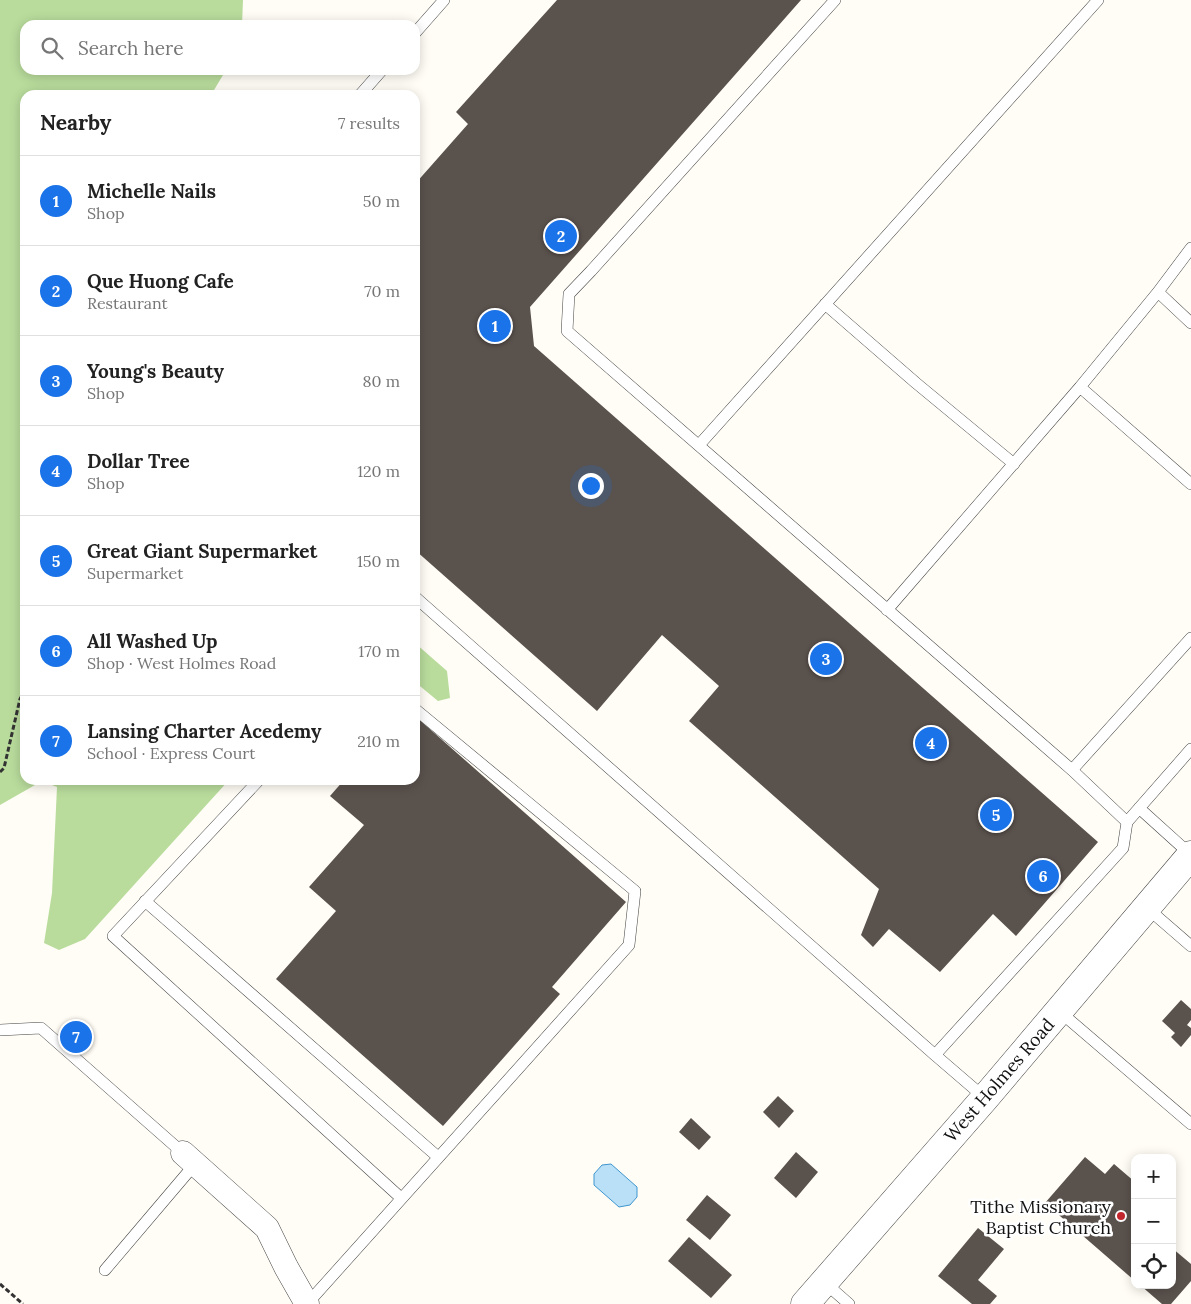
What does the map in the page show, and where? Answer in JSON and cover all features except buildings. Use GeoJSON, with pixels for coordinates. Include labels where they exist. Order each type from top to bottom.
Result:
{"type":"FeatureCollection","features":[{"type":"Feature","properties":{"kind":"street","name":"West Holmes Road"},"geometry":{"type":"LineString","coordinates":[[804,1304],[985,1098],[1191,855]]}},
{"type":"Feature","properties":{"kind":"street"},"geometry":{"type":"LineString","coordinates":[[189,1158],[266,1228],[307,1304]]}},
{"type":"Feature","properties":{"kind":"lane"},"geometry":{"type":"LineString","coordinates":[[420,26],[444,0]]}},
{"type":"Feature","properties":{"kind":"lane"},"geometry":{"type":"LineString","coordinates":[[835,0],[591,271],[568,294],[567,331],[1072,770],[1127,822]]}},
{"type":"Feature","properties":{"kind":"lane"},"geometry":{"type":"LineString","coordinates":[[699,446],[1098,0]]}},
{"type":"Feature","properties":{"kind":"lane"},"geometry":{"type":"LineString","coordinates":[[364,90],[378,75]]}},
{"type":"Feature","properties":{"kind":"lane"},"geometry":{"type":"LineString","coordinates":[[888,610],[1080,387],[1158,292],[1191,248]]}},
{"type":"Feature","properties":{"kind":"lane"},"geometry":{"type":"LineString","coordinates":[[1158,292],[1191,323]]}},
{"type":"Feature","properties":{"kind":"lane"},"geometry":{"type":"LineString","coordinates":[[825,304],[901,371],[1014,464]]}},
{"type":"Feature","properties":{"kind":"lane"},"geometry":{"type":"LineString","coordinates":[[1080,387],[1191,484]]}},
{"type":"Feature","properties":{"kind":"lane"},"geometry":{"type":"LineString","coordinates":[[420,601],[985,1098]]}},
{"type":"Feature","properties":{"kind":"lane"},"geometry":{"type":"LineString","coordinates":[[1072,770],[1191,638]]}},
{"type":"Feature","properties":{"kind":"lane"},"geometry":{"type":"LineString","coordinates":[[307,1304],[629,945],[635,892],[420,713]]}},
{"type":"Feature","properties":{"kind":"lane"},"geometry":{"type":"LineString","coordinates":[[935,1056],[1122,848],[1127,822],[1191,750]]}},
{"type":"Feature","properties":{"kind":"lane"},"geometry":{"type":"LineString","coordinates":[[254,785],[113,936],[401,1198]]}},
{"type":"Feature","properties":{"kind":"lane"},"geometry":{"type":"LineString","coordinates":[[1140,808],[1191,855]]}},
{"type":"Feature","properties":{"kind":"lane"},"geometry":{"type":"LineString","coordinates":[[145,901],[438,1158]]}},
{"type":"Feature","properties":{"kind":"lane"},"geometry":{"type":"LineString","coordinates":[[1146,907],[1191,946]]}},
{"type":"Feature","properties":{"kind":"lane"},"geometry":{"type":"LineString","coordinates":[[1059,1011],[1191,1124]]}},
{"type":"Feature","properties":{"kind":"lane"},"geometry":{"type":"LineString","coordinates":[[0,1030],[41,1028],[189,1158],[106,1270]]}},
{"type":"Feature","properties":{"kind":"lane"},"geometry":{"type":"LineString","coordinates":[[824,1282],[850,1304]]}},
{"type":"Feature","properties":{"kind":"path"},"geometry":{"type":"LineString","coordinates":[[0,772],[4,768],[20,699]]}},
{"type":"Feature","properties":{"kind":"path"},"geometry":{"type":"LineString","coordinates":[[0,1284],[23,1304]]}},
{"type":"Feature","properties":{"kind":"green space"},"geometry":{"type":"Polygon","coordinates":[[[0,0],[243,0],[242,20],[20,20],[20,75],[223,75],[214,90],[20,90],[20,785],[35,785],[0,805],[0,0]]]}},
{"type":"Feature","properties":{"kind":"green space"},"geometry":{"type":"Polygon","coordinates":[[[420,647],[447,671],[450,698],[438,701],[420,686],[420,647]]]}},
{"type":"Feature","properties":{"kind":"green space"},"geometry":{"type":"Polygon","coordinates":[[[52,785],[224,785],[85,939],[59,950],[44,943],[52,893],[57,787],[52,785]]]}},
{"type":"Feature","properties":{"kind":"water"},"geometry":{"type":"Polygon","coordinates":[[[611,1164],[637,1187],[637,1197],[630,1205],[619,1207],[594,1185],[594,1174],[602,1165],[611,1164]]]}},
{"type":"Feature","properties":{"kind":"place","name":"Que Huong Cafe"},"geometry":{"type":"Point","coordinates":[561,236]}},
{"type":"Feature","properties":{"kind":"place","name":"Michelle Nails"},"geometry":{"type":"Point","coordinates":[495,326]}},
{"type":"Feature","properties":{"kind":"place","name":"Young's Beauty"},"geometry":{"type":"Point","coordinates":[826,659]}},
{"type":"Feature","properties":{"kind":"place","name":"Dollar Tree"},"geometry":{"type":"Point","coordinates":[931,743]}},
{"type":"Feature","properties":{"kind":"place","name":"Great Giant Supermarket"},"geometry":{"type":"Point","coordinates":[996,815]}},
{"type":"Feature","properties":{"kind":"place","name":"All Washed Up"},"geometry":{"type":"Point","coordinates":[1043,876]}},
{"type":"Feature","properties":{"kind":"place","name":"Lansing Charter Acedemy"},"geometry":{"type":"Point","coordinates":[76,1037]}},
{"type":"Feature","properties":{"kind":"place","name":"Tithe Missionary Baptist Church"},"geometry":{"type":"Point","coordinates":[1121,1216]}}]}
